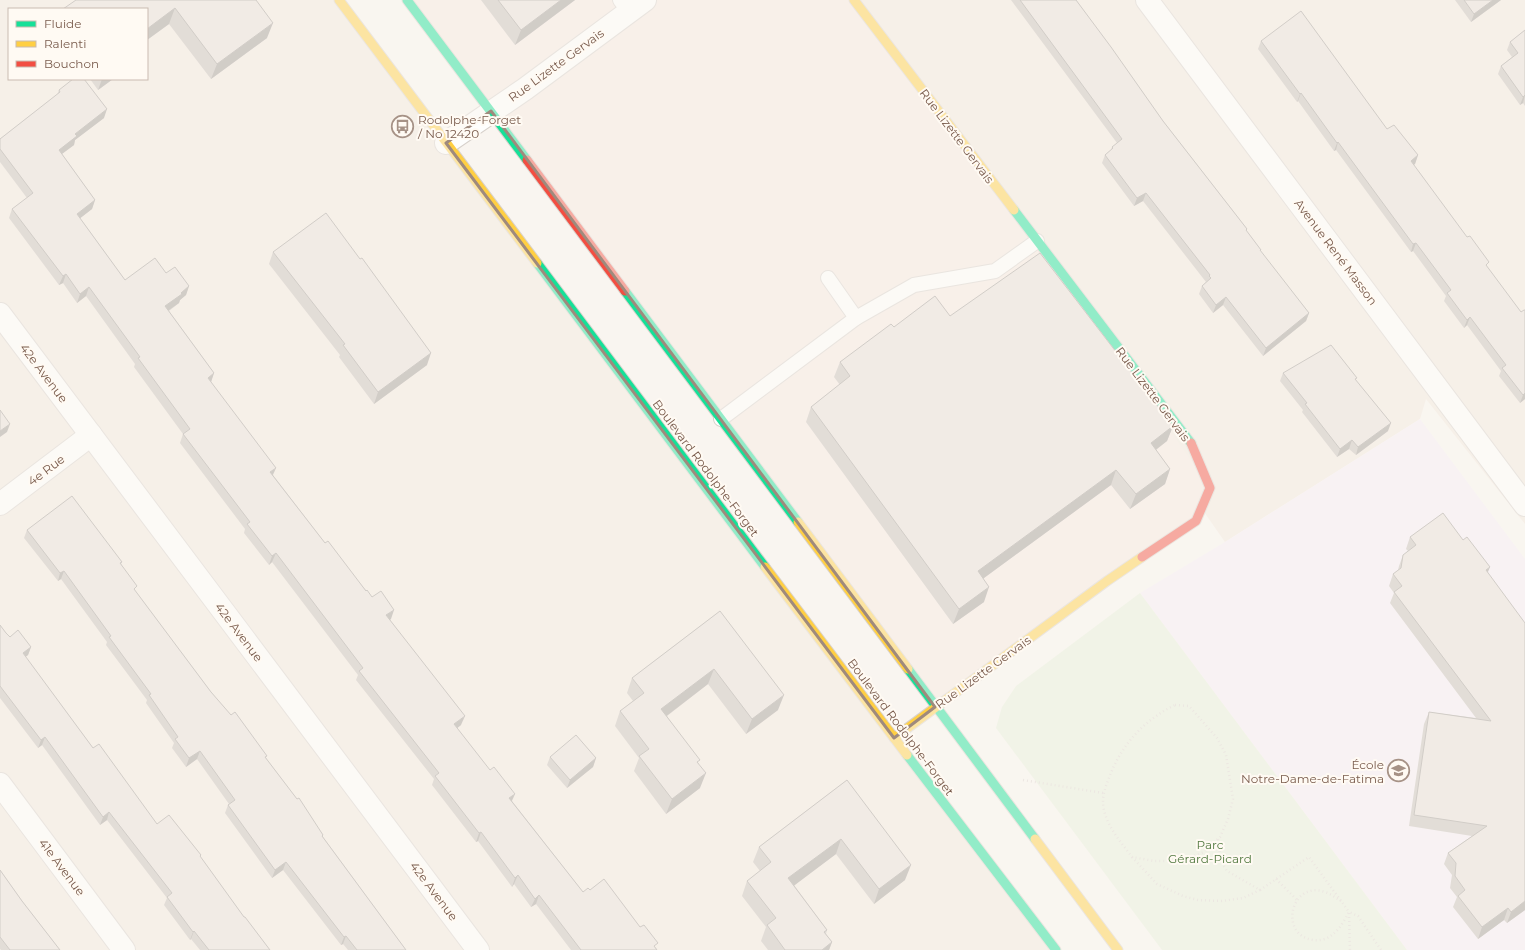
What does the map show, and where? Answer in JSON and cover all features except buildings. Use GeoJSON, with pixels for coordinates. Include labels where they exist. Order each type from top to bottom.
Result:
{"type":"FeatureCollection","features":[{"type":"Feature","properties":{"kind":"street","name":"Boulevard Rodolphe-Forget"},"geometry":{"type":"LineString","coordinates":[[339,0],[894,738],[1056,950]]}},
{"type":"Feature","properties":{"kind":"street"},"geometry":{"type":"LineString","coordinates":[[406,0],[1118,950]]}},
{"type":"Feature","properties":{"kind":"street","name":"Rue Lizette Gervais"},"geometry":{"type":"LineString","coordinates":[[854,0],[1189,440],[1210,488],[1196,521],[1107,581],[894,738]]}},
{"type":"Feature","properties":{"kind":"street","name":"Avenue René Masson"},"geometry":{"type":"LineString","coordinates":[[1147,0],[1525,505]]}},
{"type":"Feature","properties":{"kind":"street","name":"Rue Lizette Gervais"},"geometry":{"type":"LineString","coordinates":[[446,143],[525,89],[631,4]]}},
{"type":"Feature","properties":{"kind":"street","name":"42e Avenue"},"geometry":{"type":"LineString","coordinates":[[0,314],[478,950]]}},
{"type":"Feature","properties":{"kind":"street","name":"4e Rue"},"geometry":{"type":"LineString","coordinates":[[0,504],[91,435]]}},
{"type":"Feature","properties":{"kind":"street","name":"41e Avenue"},"geometry":{"type":"LineString","coordinates":[[0,784],[124,950]]}},
{"type":"Feature","properties":{"kind":"lane"},"geometry":{"type":"LineString","coordinates":[[721,419],[856,318],[914,284],[995,271],[1037,241]]}},
{"type":"Feature","properties":{"kind":"lane"},"geometry":{"type":"LineString","coordinates":[[828,278],[856,318]]}},
{"type":"Feature","properties":{"kind":"path"},"geometry":{"type":"LineString","coordinates":[[1132,857],[1154,861],[1180,861],[1204,852],[1218,839],[1228,819],[1233,799],[1226,755],[1217,738],[1189,706],[1175,705],[1161,712],[1133,736],[1120,753],[1103,793],[1104,810],[1113,832],[1132,857],[1157,884],[1183,896],[1198,900],[1222,901],[1243,898],[1260,890],[1309,857],[1350,912],[1358,916],[1380,950]]}},
{"type":"Feature","properties":{"kind":"path"},"geometry":{"type":"LineString","coordinates":[[986,774],[1103,793]]}},
{"type":"Feature","properties":{"kind":"path"},"geometry":{"type":"LineString","coordinates":[[1218,839],[1221,861],[1228,871],[1260,890]]}},
{"type":"Feature","properties":{"kind":"path"},"geometry":{"type":"LineString","coordinates":[[1276,879],[1297,900]]}},
{"type":"Feature","properties":{"kind":"path"},"geometry":{"type":"LineString","coordinates":[[1341,901],[1326,892],[1318,890],[1302,895],[1297,900],[1293,908],[1292,916],[1298,932],[1311,940],[1327,938],[1334,934],[1350,912]]}},
{"type":"Feature","properties":{"kind":"path"},"geometry":{"type":"LineString","coordinates":[[1350,912],[1350,950]]}},
{"type":"Feature","properties":{"kind":"highlighted area"},"geometry":{"type":"Polygon","coordinates":[[[491,111],[935,707],[894,738],[446,143],[491,111]]]}},
{"type":"Feature","properties":{"kind":"shaded area"},"geometry":{"type":"Polygon","coordinates":[[[0,0],[339,0],[1055,950],[0,950],[0,0]]]}},
{"type":"Feature","properties":{"kind":"shaded area"},"geometry":{"type":"Polygon","coordinates":[[[407,0],[854,0],[1037,241],[1210,488],[1196,521],[935,707],[407,0]]]}},
{"type":"Feature","properties":{"kind":"shaded area"},"geometry":{"type":"Polygon","coordinates":[[[847,0],[1525,0],[1525,524],[1426,399],[1420,419],[1225,542],[847,0]]]}},
{"type":"Feature","properties":{"kind":"shaded area","name":"École Notre-Dame-de-Fatima"},"geometry":{"type":"Polygon","coordinates":[[[1420,419],[1525,559],[1525,950],[1407,950],[1140,593],[1225,542],[1420,419]]]}},
{"type":"Feature","properties":{"kind":"green space","name":"Parc Gérard-Picard"},"geometry":{"type":"Polygon","coordinates":[[[1140,593],[1407,950],[1162,950],[996,728],[1002,707],[1016,686],[1140,593]]]}},
{"type":"Feature","properties":{"kind":"traffic: fast"},"geometry":{"type":"LineString","coordinates":[[407,0],[527,160]]}},
{"type":"Feature","properties":{"kind":"traffic: fast"},"geometry":{"type":"LineString","coordinates":[[1014,210],[1191,443]]}},
{"type":"Feature","properties":{"kind":"traffic: fast"},"geometry":{"type":"LineString","coordinates":[[537,263],[765,567]]}},
{"type":"Feature","properties":{"kind":"traffic: fast"},"geometry":{"type":"LineString","coordinates":[[625,291],[798,522]]}},
{"type":"Feature","properties":{"kind":"traffic: fast"},"geometry":{"type":"LineString","coordinates":[[908,669],[1035,839]]}},
{"type":"Feature","properties":{"kind":"traffic: fast"},"geometry":{"type":"LineString","coordinates":[[907,755],[1056,950]]}},
{"type":"Feature","properties":{"kind":"traffic: slow"},"geometry":{"type":"LineString","coordinates":[[339,0],[537,263]]}},
{"type":"Feature","properties":{"kind":"traffic: slow"},"geometry":{"type":"LineString","coordinates":[[854,0],[1014,210]]}},
{"type":"Feature","properties":{"kind":"traffic: slow"},"geometry":{"type":"LineString","coordinates":[[798,522],[908,669]]}},
{"type":"Feature","properties":{"kind":"traffic: slow"},"geometry":{"type":"LineString","coordinates":[[894,738],[1107,581],[1142,557]]}},
{"type":"Feature","properties":{"kind":"traffic: slow"},"geometry":{"type":"LineString","coordinates":[[765,567],[907,755]]}},
{"type":"Feature","properties":{"kind":"traffic: slow"},"geometry":{"type":"LineString","coordinates":[[1035,839],[1118,950]]}},
{"type":"Feature","properties":{"kind":"traffic: jam"},"geometry":{"type":"LineString","coordinates":[[527,160],[625,291]]}},
{"type":"Feature","properties":{"kind":"traffic: jam"},"geometry":{"type":"LineString","coordinates":[[1142,557],[1196,521],[1210,488],[1191,443]]}},
{"type":"Feature","properties":{"kind":"place","name":"Rodolphe-Forget / No 12420"},"geometry":{"type":"Point","coordinates":[402,126]}},
{"type":"Feature","properties":{"kind":"place","name":"École Notre-Dame-de-Fatima"},"geometry":{"type":"Point","coordinates":[1399,771]}}]}
